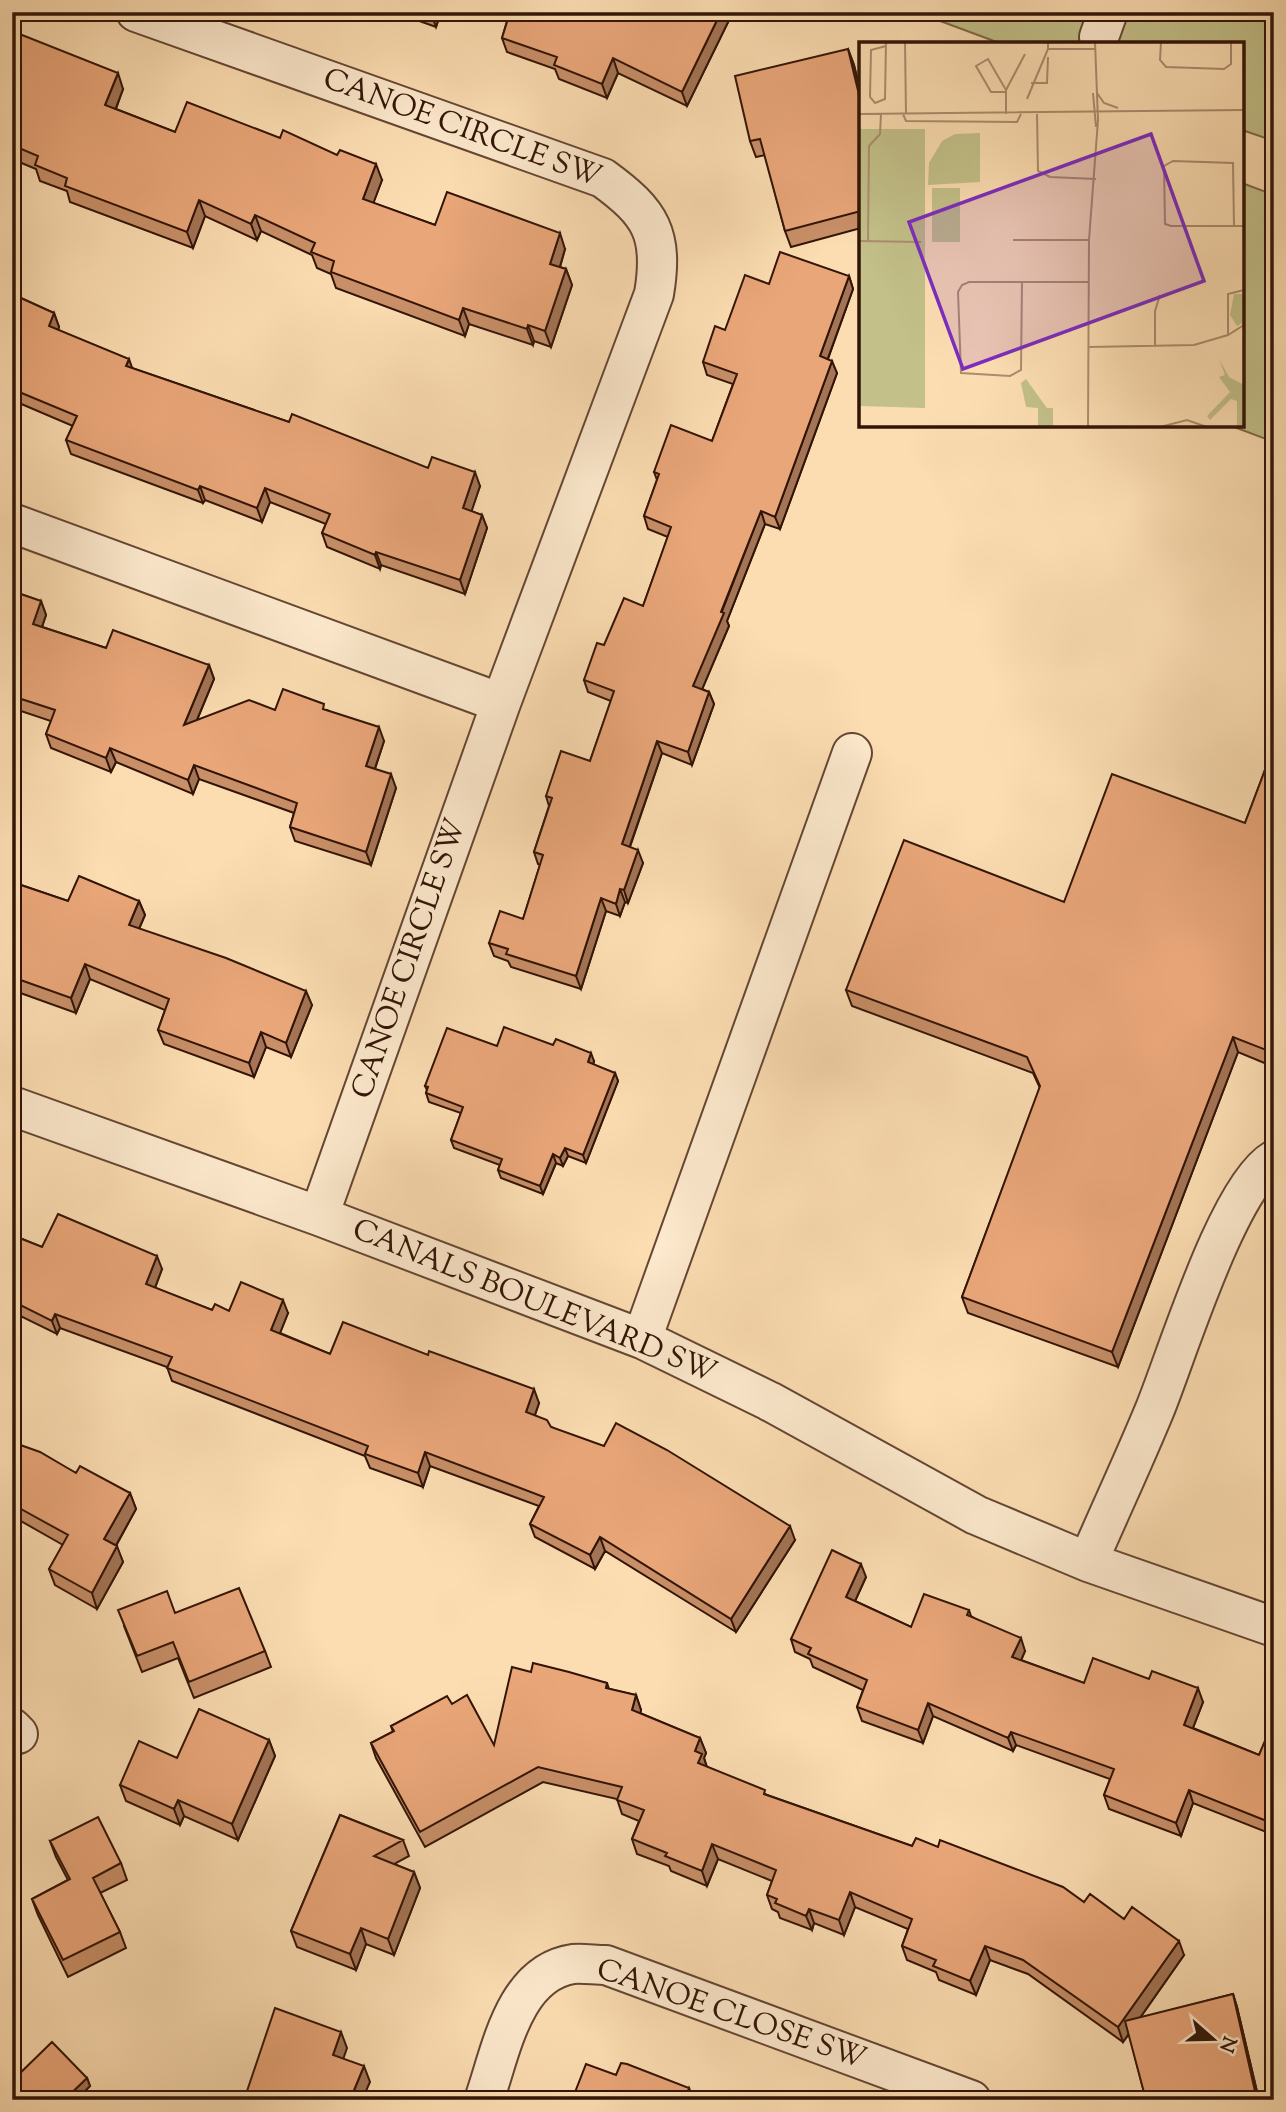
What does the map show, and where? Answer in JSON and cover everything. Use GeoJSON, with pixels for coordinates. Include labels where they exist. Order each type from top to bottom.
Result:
{"type":"FeatureCollection","features":[{"type":"Feature","properties":{"kind":"street","name":"CANOE CIRCLE SW"},"geometry":{"type":"LineString","coordinates":[[136,12],[603,178],[635,201],[653,229],[659,266],[654,294],[500,703],[319,1216]]}},
{"type":"Feature","properties":{"kind":"street"},"geometry":{"type":"LineString","coordinates":[[12,523],[500,703]]}},
{"type":"Feature","properties":{"kind":"street"},"geometry":{"type":"LineString","coordinates":[[642,1339],[852,753]]}},
{"type":"Feature","properties":{"kind":"street","name":"CANALS BOULEVARD SW"},"geometry":{"type":"LineString","coordinates":[[12,1106],[319,1216],[642,1339],[769,1401],[976,1515],[1088,1562],[1274,1627]]}},
{"type":"Feature","properties":{"kind":"street"},"geometry":{"type":"LineString","coordinates":[[1088,1562],[1155,1409],[1231,1215],[1261,1167],[1274,1160]]}},
{"type":"Feature","properties":{"kind":"street","name":"CANOE CLOSE SW"},"geometry":{"type":"LineString","coordinates":[[484,2100],[516,2009],[529,1988],[548,1972],[573,1964],[606,1965],[971,2100]]}},
{"type":"Feature","properties":{"kind":"shaded area"},"geometry":{"type":"Polygon","coordinates":[[[916,12],[1274,12],[1274,141],[1244,131],[1244,42],[997,42],[916,12]]]}},
{"type":"Feature","properties":{"kind":"shaded area"},"geometry":{"type":"Polygon","coordinates":[[[1244,184],[1274,195],[1274,442],[1234,427],[1244,427],[1244,184]]]}},
{"type":"Feature","properties":{"kind":"building"},"geometry":{"type":"Polygon","coordinates":[[[510,12],[721,12],[682,92],[613,58],[602,84],[554,65],[557,57],[502,38],[510,12]]]}},
{"type":"Feature","properties":{"kind":"building"},"geometry":{"type":"Polygon","coordinates":[[[17,33],[118,73],[105,105],[175,132],[187,102],[280,138],[283,130],[337,155],[340,150],[376,164],[363,199],[435,225],[447,192],[560,233],[550,264],[566,269],[545,331],[528,325],[527,329],[463,308],[459,320],[331,272],[334,261],[311,252],[315,243],[255,215],[251,224],[199,200],[187,232],[65,186],[67,178],[35,165],[38,156],[12,145],[12,46],[17,33]]]}},
{"type":"Feature","properties":{"kind":"building"},"geometry":{"type":"Polygon","coordinates":[[[848,49],[859,95],[859,212],[785,231],[760,139],[750,141],[735,76],[848,49]]]}},
{"type":"Feature","properties":{"kind":"building"},"geometry":{"type":"Polygon","coordinates":[[[780,252],[849,276],[820,356],[832,361],[775,517],[761,511],[721,612],[724,613],[693,686],[709,692],[688,752],[657,741],[622,844],[638,850],[624,890],[620,889],[616,904],[601,898],[576,976],[506,954],[508,949],[489,943],[500,911],[523,919],[543,855],[534,852],[552,798],[546,796],[561,751],[590,761],[614,691],[584,680],[597,643],[604,645],[624,598],[643,606],[671,527],[644,516],[659,474],[654,472],[671,425],[712,441],[737,374],[703,362],[715,326],[725,330],[745,275],[769,284],[780,252]]]}},
{"type":"Feature","properties":{"kind":"building"},"geometry":{"type":"Polygon","coordinates":[[[12,294],[54,313],[49,326],[129,359],[126,366],[289,422],[292,414],[428,468],[432,457],[475,472],[463,508],[482,515],[460,580],[376,552],[375,555],[322,533],[330,514],[265,488],[257,508],[200,486],[198,490],[66,440],[77,416],[12,389],[12,294]]]}},
{"type":"Feature","properties":{"kind":"building"},"geometry":{"type":"Polygon","coordinates":[[[12,591],[41,601],[33,624],[106,648],[113,630],[209,665],[184,725],[249,700],[275,710],[283,689],[324,704],[323,709],[379,727],[366,766],[391,774],[366,852],[290,827],[297,803],[194,765],[188,780],[110,748],[106,758],[46,734],[55,710],[12,696],[12,591]]]}},
{"type":"Feature","properties":{"kind":"building"},"geometry":{"type":"Polygon","coordinates":[[[1274,746],[1274,1053],[1233,1037],[1112,1352],[962,1297],[1040,1086],[1027,1057],[846,990],[904,840],[1064,902],[1112,774],[1245,823],[1274,746]]]}},
{"type":"Feature","properties":{"kind":"building"},"geometry":{"type":"Polygon","coordinates":[[[79,876],[139,901],[129,925],[226,958],[306,991],[286,1043],[261,1032],[249,1063],[158,1030],[169,999],[85,964],[71,998],[12,977],[12,882],[68,901],[79,876]]]}},
{"type":"Feature","properties":{"kind":"building"},"geometry":{"type":"Polygon","coordinates":[[[504,1027],[553,1045],[556,1039],[591,1053],[588,1062],[615,1073],[583,1155],[565,1148],[560,1158],[553,1154],[540,1186],[498,1170],[502,1159],[451,1140],[463,1107],[426,1093],[428,1087],[425,1086],[447,1028],[497,1046],[504,1027]]]}},
{"type":"Feature","properties":{"kind":"building"},"geometry":{"type":"Polygon","coordinates":[[[58,1214],[157,1256],[146,1284],[212,1310],[215,1304],[229,1311],[241,1282],[283,1300],[271,1330],[330,1354],[343,1322],[428,1355],[429,1351],[534,1389],[526,1412],[547,1420],[551,1427],[604,1446],[616,1423],[667,1450],[790,1526],[731,1619],[600,1537],[590,1555],[530,1524],[544,1497],[425,1452],[418,1473],[365,1454],[368,1446],[167,1368],[172,1357],[55,1314],[52,1321],[12,1301],[12,1235],[42,1247],[58,1214]]]}},
{"type":"Feature","properties":{"kind":"building"},"geometry":{"type":"Polygon","coordinates":[[[12,1442],[40,1452],[76,1473],[80,1466],[130,1493],[104,1539],[117,1546],[92,1593],[49,1569],[68,1535],[12,1504],[12,1442]]]}},
{"type":"Feature","properties":{"kind":"building"},"geometry":{"type":"Polygon","coordinates":[[[832,1550],[861,1564],[846,1597],[911,1627],[924,1594],[969,1610],[967,1615],[1021,1638],[1012,1657],[1084,1683],[1093,1658],[1149,1679],[1152,1671],[1198,1688],[1184,1725],[1259,1755],[1272,1724],[1274,1725],[1274,1824],[1189,1790],[1176,1823],[1104,1795],[1114,1769],[1011,1732],[1008,1738],[928,1703],[918,1730],[857,1707],[867,1680],[808,1654],[811,1648],[791,1639],[832,1550]]]}},
{"type":"Feature","properties":{"kind":"building"},"geometry":{"type":"Polygon","coordinates":[[[239,1588],[265,1651],[189,1682],[173,1642],[137,1656],[118,1610],[167,1591],[175,1613],[239,1588]]]}},
{"type":"Feature","properties":{"kind":"building"},"geometry":{"type":"Polygon","coordinates":[[[533,1663],[607,1683],[606,1688],[636,1695],[632,1710],[700,1738],[695,1751],[702,1754],[698,1763],[765,1790],[764,1794],[912,1846],[916,1838],[938,1847],[940,1840],[1063,1887],[1084,1902],[1090,1894],[1124,1919],[1132,1907],[1179,1941],[1118,2027],[1023,1960],[985,1946],[970,1981],[933,1966],[936,1960],[902,1946],[912,1919],[850,1892],[839,1920],[809,1909],[806,1916],[775,1903],[777,1899],[767,1895],[776,1870],[712,1844],[702,1871],[665,1856],[667,1853],[632,1839],[644,1810],[617,1800],[622,1787],[538,1767],[420,1832],[371,1743],[394,1731],[391,1726],[447,1696],[452,1704],[467,1695],[494,1745],[512,1667],[531,1672],[533,1663]]]}},
{"type":"Feature","properties":{"kind":"building"},"geometry":{"type":"Polygon","coordinates":[[[199,1709],[269,1740],[232,1824],[178,1800],[174,1809],[120,1785],[139,1741],[177,1758],[199,1709]]]}},
{"type":"Feature","properties":{"kind":"building"},"geometry":{"type":"Polygon","coordinates":[[[340,1815],[403,1840],[374,1856],[414,1872],[388,1939],[361,1928],[350,1954],[291,1931],[340,1815]]]}},
{"type":"Feature","properties":{"kind":"building"},"geometry":{"type":"Polygon","coordinates":[[[98,1817],[121,1863],[93,1878],[120,1932],[63,1960],[32,1899],[70,1879],[50,1841],[98,1817]]]}},
{"type":"Feature","properties":{"kind":"building"},"geometry":{"type":"Polygon","coordinates":[[[1233,1994],[1257,2100],[1146,2100],[1125,2021],[1233,1994]]]}},
{"type":"Feature","properties":{"kind":"building"},"geometry":{"type":"Polygon","coordinates":[[[275,2008],[341,2032],[333,2055],[364,2066],[350,2100],[244,2100],[275,2008]]]}},
{"type":"Feature","properties":{"kind":"building"},"geometry":{"type":"Polygon","coordinates":[[[52,2042],[87,2078],[64,2100],[22,2100],[12,2089],[12,2081],[52,2042]]]}},
{"type":"Feature","properties":{"kind":"building"},"geometry":{"type":"Polygon","coordinates":[[[621,2063],[689,2088],[685,2100],[572,2100],[586,2064],[616,2075],[621,2063]]]}}]}
